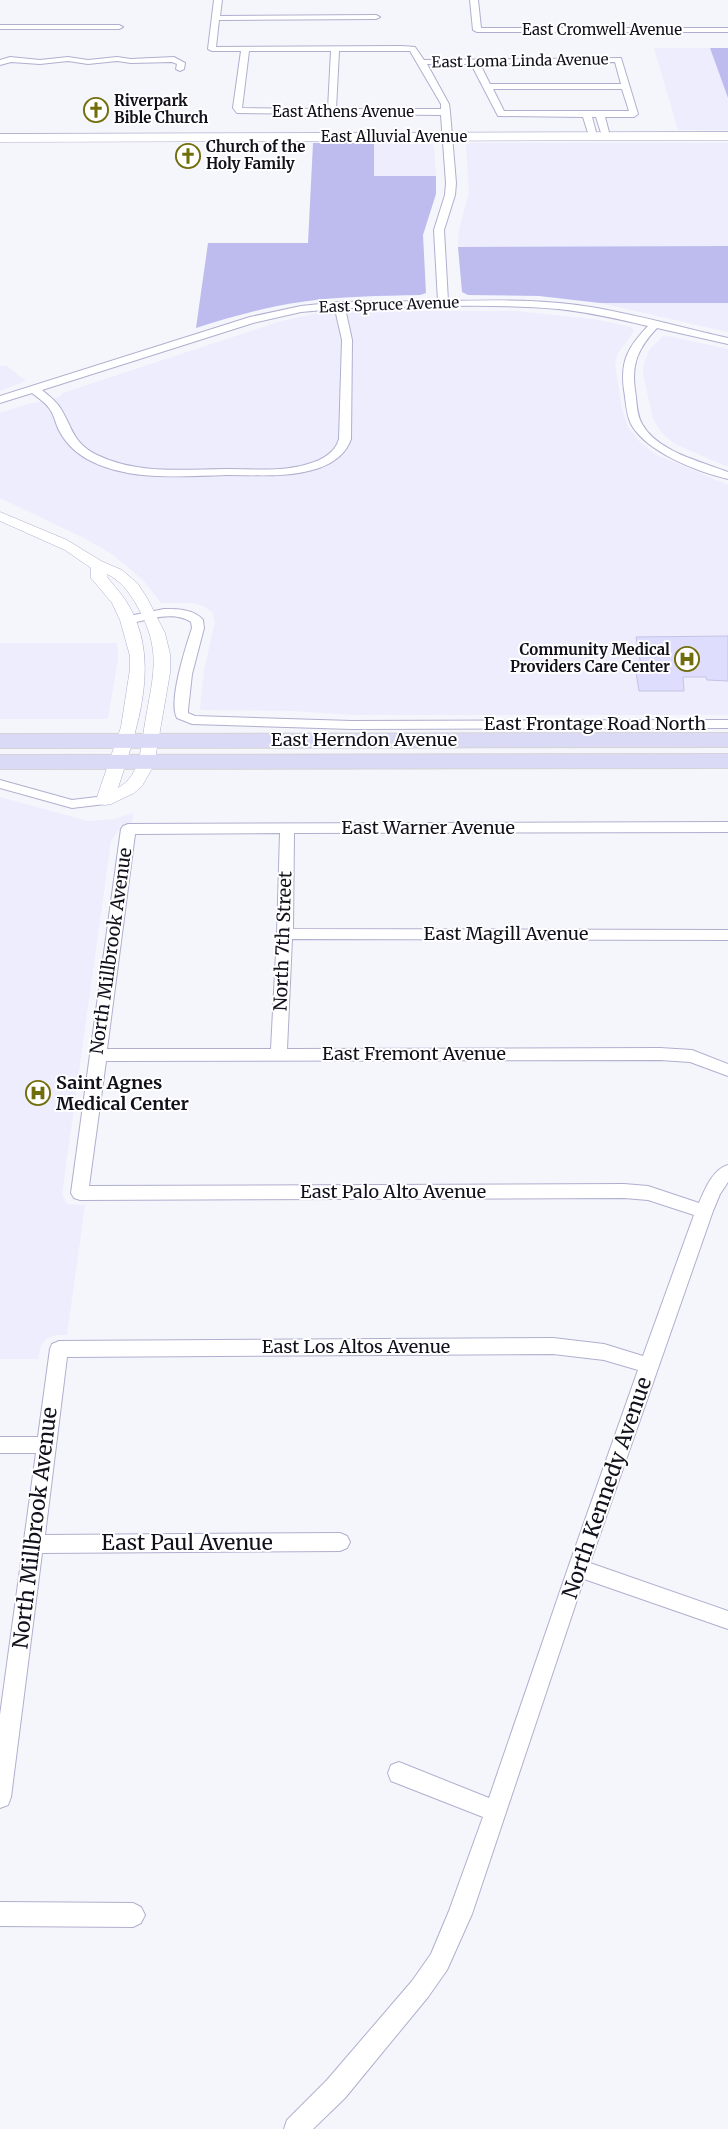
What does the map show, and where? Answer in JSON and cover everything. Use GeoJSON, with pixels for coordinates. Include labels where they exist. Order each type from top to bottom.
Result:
{"type":"FeatureCollection","features":[{"type":"Feature","properties":{"kind":"main road","name":"East Alluvial Avenue"},"geometry":{"type":"LineString","coordinates":[[0,138],[728,136]]}},
{"type":"Feature","properties":{"kind":"main road","name":"East Herndon Avenue"},"geometry":{"type":"LineString","coordinates":[[0,762],[118,762],[148,751],[728,740]]}},
{"type":"Feature","properties":{"kind":"main road","name":"East Herndon Avenue"},"geometry":{"type":"LineString","coordinates":[[0,741],[126,741],[148,751],[728,761]]}},
{"type":"Feature","properties":{"kind":"street"},"geometry":{"type":"LineString","coordinates":[[218,0],[212,48],[412,49],[416,52],[442,97],[446,112],[451,189],[439,230],[438,240],[442,303]]}},
{"type":"Feature","properties":{"kind":"street","name":"East Cromwell Avenue"},"geometry":{"type":"LineString","coordinates":[[474,0],[477,30],[728,30]]}},
{"type":"Feature","properties":{"kind":"street"},"geometry":{"type":"LineString","coordinates":[[215,18],[376,17]]}},
{"type":"Feature","properties":{"kind":"street"},"geometry":{"type":"LineString","coordinates":[[0,27],[120,27]]}},
{"type":"Feature","properties":{"kind":"street","name":"East Athens Avenue"},"geometry":{"type":"LineString","coordinates":[[245,48],[237,108],[240,112],[446,112]]}},
{"type":"Feature","properties":{"kind":"street"},"geometry":{"type":"LineString","coordinates":[[332,112],[335,48]]}},
{"type":"Feature","properties":{"kind":"street"},"geometry":{"type":"LineString","coordinates":[[0,63],[10,59],[40,62],[68,59],[88,62],[110,59],[131,61],[174,59],[181,63],[180,69]]}},
{"type":"Feature","properties":{"kind":"street","name":"East Loma Linda Avenue"},"geometry":{"type":"LineString","coordinates":[[423,62],[618,60],[626,86]]}},
{"type":"Feature","properties":{"kind":"street"},"geometry":{"type":"LineString","coordinates":[[474,61],[487,87],[502,114],[634,114],[626,86],[487,87]]}},
{"type":"Feature","properties":{"kind":"street"},"geometry":{"type":"LineString","coordinates":[[586,114],[599,136]]}},
{"type":"Feature","properties":{"kind":"street"},"geometry":{"type":"LineString","coordinates":[[599,136],[600,114]]}},
{"type":"Feature","properties":{"kind":"street","name":"East Spruce Avenue"},"geometry":{"type":"LineString","coordinates":[[0,400],[250,320],[301,309],[339,305],[503,303],[558,306],[597,311],[728,341]]}},
{"type":"Feature","properties":{"kind":"street"},"geometry":{"type":"LineString","coordinates":[[34,389],[52,404],[65,433],[73,443],[94,458],[111,464],[137,469],[172,472],[274,472],[310,467],[336,454],[344,444],[345,439],[347,340],[339,305]]}},
{"type":"Feature","properties":{"kind":"street"},"geometry":{"type":"LineString","coordinates":[[654,324],[637,344],[631,354],[627,367],[627,381],[636,423],[645,435],[663,449],[728,476]]}},
{"type":"Feature","properties":{"kind":"street"},"geometry":{"type":"LineString","coordinates":[[0,516],[69,547],[99,566],[122,577],[138,596],[149,616],[159,638],[162,657],[148,751],[140,779],[135,785],[123,793],[105,800],[72,804],[0,784]]}},
{"type":"Feature","properties":{"kind":"street"},"geometry":{"type":"LineString","coordinates":[[99,566],[99,578],[119,602],[128,620],[138,656],[137,683],[126,741],[105,800]]}},
{"type":"Feature","properties":{"kind":"street","name":"East Frontage Road North"},"geometry":{"type":"LineString","coordinates":[[128,620],[180,613],[189,614],[198,620],[198,628],[185,674],[181,710],[182,715],[192,720],[352,725],[728,724]]}},
{"type":"Feature","properties":{"kind":"street","name":"East Warner Avenue"},"geometry":{"type":"LineString","coordinates":[[128,829],[728,827]]}},
{"type":"Feature","properties":{"kind":"street","name":"North 7th Street"},"geometry":{"type":"LineString","coordinates":[[278,1054],[285,934],[287,828]]}},
{"type":"Feature","properties":{"kind":"street","name":"North Millbrook Avenue"},"geometry":{"type":"LineString","coordinates":[[80,1193],[128,829]]}},
{"type":"Feature","properties":{"kind":"street","name":"East Magill Avenue"},"geometry":{"type":"LineString","coordinates":[[285,934],[728,935]]}},
{"type":"Feature","properties":{"kind":"street","name":"East Fremont Avenue"},"geometry":{"type":"LineString","coordinates":[[98,1055],[660,1054],[692,1056],[728,1070]]}},
{"type":"Feature","properties":{"kind":"street","name":"North Kennedy Avenue"},"geometry":{"type":"LineString","coordinates":[[296,2129],[336,2089],[420,1989],[439,1962],[460,1914],[578,1568],[704,1211],[714,1188],[728,1171]]}},
{"type":"Feature","properties":{"kind":"street","name":"East Palo Alto Avenue"},"geometry":{"type":"LineString","coordinates":[[80,1193],[624,1191],[648,1193],[704,1211]]}},
{"type":"Feature","properties":{"kind":"street","name":"East Los Altos Avenue"},"geometry":{"type":"LineString","coordinates":[[59,1348],[553,1346],[604,1352],[650,1366]]}},
{"type":"Feature","properties":{"kind":"street","name":"North Millbrook Avenue"},"geometry":{"type":"LineString","coordinates":[[0,1797],[59,1348]]}},
{"type":"Feature","properties":{"kind":"street"},"geometry":{"type":"LineString","coordinates":[[0,1445],[46,1445]]}},
{"type":"Feature","properties":{"kind":"street","name":"East Paul Avenue"},"geometry":{"type":"LineString","coordinates":[[34,1544],[340,1542]]}},
{"type":"Feature","properties":{"kind":"street"},"geometry":{"type":"LineString","coordinates":[[578,1568],[728,1620]]}},
{"type":"Feature","properties":{"kind":"street"},"geometry":{"type":"LineString","coordinates":[[399,1773],[496,1811]]}},
{"type":"Feature","properties":{"kind":"street"},"geometry":{"type":"LineString","coordinates":[[0,1914],[133,1915]]}},
{"type":"Feature","properties":{"kind":"shaded area"},"geometry":{"type":"Polygon","coordinates":[[[654,48],[710,48],[728,98],[728,130],[678,130],[654,48]]]}},
{"type":"Feature","properties":{"kind":"shaded area"},"geometry":{"type":"Polygon","coordinates":[[[710,48],[728,48],[728,98],[710,48]]]}},
{"type":"Feature","properties":{"kind":"shaded area"},"geometry":{"type":"Polygon","coordinates":[[[313,143],[374,143],[374,176],[436,176],[436,194],[423,235],[426,293],[420,295],[345,297],[301,302],[248,313],[196,328],[208,243],[308,243],[313,143]]]}},
{"type":"Feature","properties":{"kind":"shaded area"},"geometry":{"type":"Polygon","coordinates":[[[374,143],[428,143],[434,145],[436,176],[374,176],[374,143]]]}},
{"type":"Feature","properties":{"kind":"shaded area"},"geometry":{"type":"Polygon","coordinates":[[[471,143],[728,143],[728,246],[458,247],[459,229],[469,193],[466,145],[471,143]]]}},
{"type":"Feature","properties":{"kind":"shaded area"},"geometry":{"type":"Polygon","coordinates":[[[728,246],[728,303],[600,303],[539,296],[468,295],[462,292],[458,247],[728,246]]]}},
{"type":"Feature","properties":{"kind":"shaded area"},"geometry":{"type":"Polygon","coordinates":[[[600,303],[728,303],[728,332],[600,303]]]}},
{"type":"Feature","properties":{"kind":"shaded area"},"geometry":{"type":"Polygon","coordinates":[[[356,311],[515,311],[593,319],[631,327],[634,331],[617,355],[615,365],[622,409],[628,427],[640,442],[655,454],[728,485],[728,715],[355,715],[292,711],[200,710],[204,671],[215,621],[212,612],[194,603],[161,603],[143,580],[112,554],[84,538],[0,498],[0,413],[61,396],[63,393],[278,322],[318,313],[350,313],[356,311]]]}},
{"type":"Feature","properties":{"kind":"shaded area"},"geometry":{"type":"Polygon","coordinates":[[[668,336],[728,349],[728,467],[675,444],[661,432],[653,419],[643,366],[650,349],[662,337],[668,336]]]}},
{"type":"Feature","properties":{"kind":"shaded area"},"geometry":{"type":"Polygon","coordinates":[[[0,366],[7,366],[26,381],[0,391],[0,366]]]}},
{"type":"Feature","properties":{"kind":"shaded area"},"geometry":{"type":"Polygon","coordinates":[[[0,643],[117,643],[118,658],[108,719],[0,719],[0,643]]]}},
{"type":"Feature","properties":{"kind":"shaded area"},"geometry":{"type":"Polygon","coordinates":[[[0,797],[88,821],[115,819],[133,813],[132,822],[118,830],[111,841],[62,1194],[67,1204],[85,1205],[67,1335],[56,1335],[46,1339],[41,1346],[38,1359],[0,1359],[0,797]]]}},
{"type":"Feature","properties":{"kind":"building","name":"Community Medical Providers Care Center"},"geometry":{"type":"Polygon","coordinates":[[[728,636],[728,681],[707,680],[706,677],[683,677],[684,691],[639,691],[635,666],[641,666],[636,637],[728,636]]]}},
{"type":"Feature","properties":{"kind":"place","name":"Riverpark Bible Church"},"geometry":{"type":"Point","coordinates":[96,110]}},
{"type":"Feature","properties":{"kind":"place","name":"Church of the Holy Family"},"geometry":{"type":"Point","coordinates":[188,156]}},
{"type":"Feature","properties":{"kind":"place","name":"Community Medical Providers Care Center"},"geometry":{"type":"Point","coordinates":[687,659]}},
{"type":"Feature","properties":{"kind":"place","name":"Saint Agnes Medical Center"},"geometry":{"type":"Point","coordinates":[38,1093]}}]}
